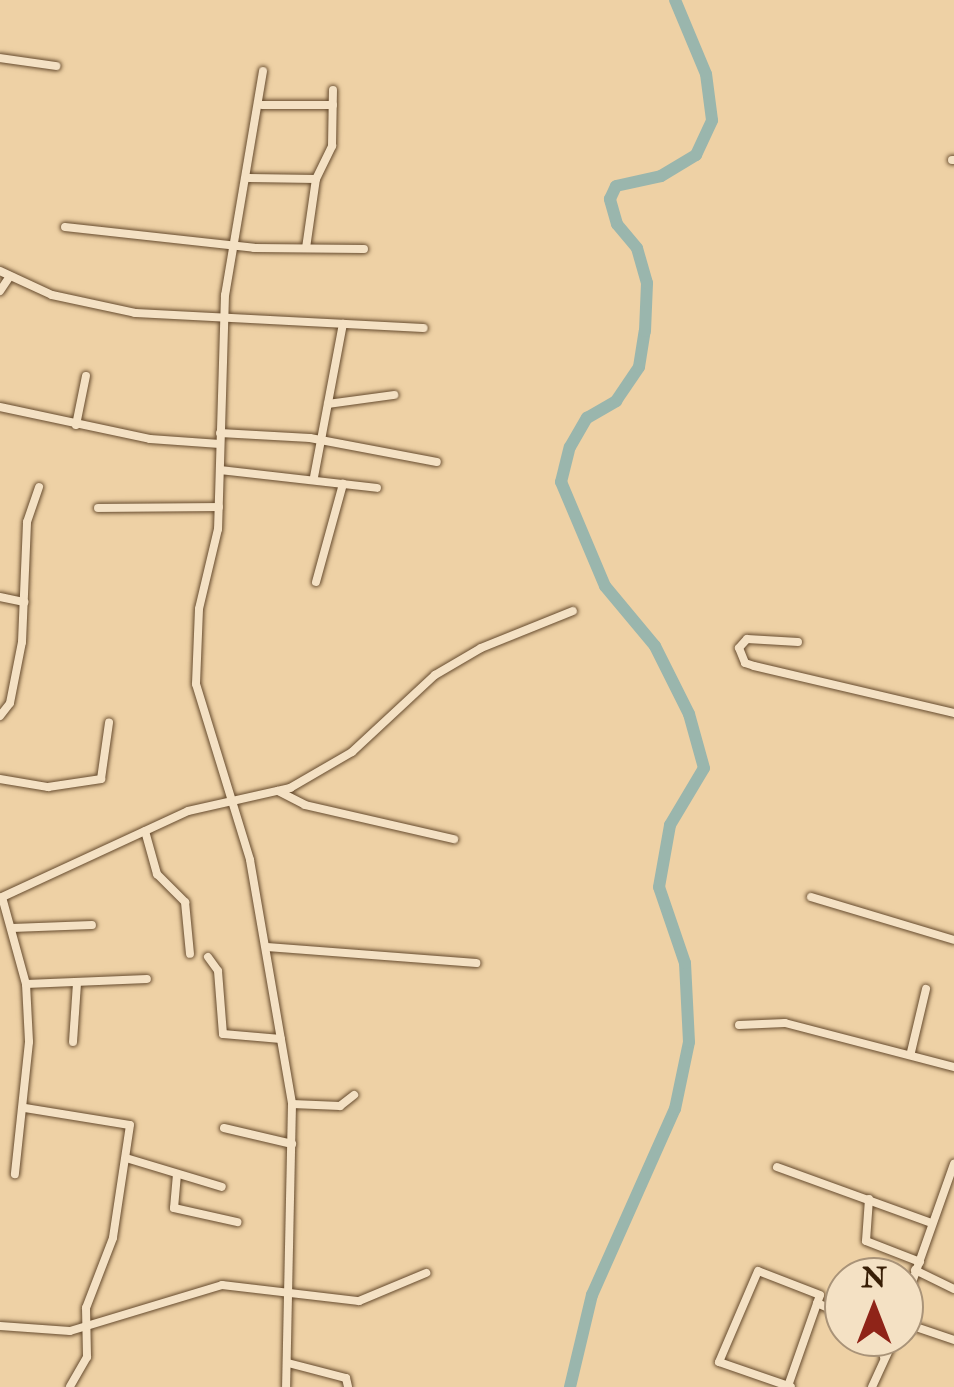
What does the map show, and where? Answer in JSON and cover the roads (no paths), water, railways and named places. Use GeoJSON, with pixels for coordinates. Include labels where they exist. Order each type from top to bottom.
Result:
{"type":"FeatureCollection","features":[{"type":"Feature","properties":{"kind":"street"},"geometry":{"type":"LineString","coordinates":[[0,58],[56,66]]}},
{"type":"Feature","properties":{"kind":"street"},"geometry":{"type":"LineString","coordinates":[[263,71],[262,105],[223,321],[219,507],[199,610],[196,684],[232,800],[266,947],[292,1104],[286,1387]]}},
{"type":"Feature","properties":{"kind":"street"},"geometry":{"type":"LineString","coordinates":[[306,248],[316,179],[332,146],[333,90]]}},
{"type":"Feature","properties":{"kind":"street"},"geometry":{"type":"LineString","coordinates":[[262,105],[333,105]]}},
{"type":"Feature","properties":{"kind":"street"},"geometry":{"type":"LineString","coordinates":[[248,178],[316,179]]}},
{"type":"Feature","properties":{"kind":"street"},"geometry":{"type":"LineString","coordinates":[[65,227],[234,244],[364,249]]}},
{"type":"Feature","properties":{"kind":"street"},"geometry":{"type":"LineString","coordinates":[[0,271],[84,305],[223,321],[424,328]]}},
{"type":"Feature","properties":{"kind":"street"},"geometry":{"type":"LineString","coordinates":[[0,290],[10,276]]}},
{"type":"Feature","properties":{"kind":"street"},"geometry":{"type":"LineString","coordinates":[[314,478],[318,439],[343,324]]}},
{"type":"Feature","properties":{"kind":"street"},"geometry":{"type":"LineString","coordinates":[[76,424],[86,376]]}},
{"type":"Feature","properties":{"kind":"street"},"geometry":{"type":"LineString","coordinates":[[328,404],[394,395]]}},
{"type":"Feature","properties":{"kind":"street"},"geometry":{"type":"LineString","coordinates":[[0,407],[76,424],[220,444]]}},
{"type":"Feature","properties":{"kind":"street"},"geometry":{"type":"LineString","coordinates":[[220,433],[318,439],[436,462]]}},
{"type":"Feature","properties":{"kind":"street"},"geometry":{"type":"LineString","coordinates":[[220,470],[377,488]]}},
{"type":"Feature","properties":{"kind":"street"},"geometry":{"type":"LineString","coordinates":[[316,582],[344,484]]}},
{"type":"Feature","properties":{"kind":"street"},"geometry":{"type":"LineString","coordinates":[[1,712],[22,642],[27,522],[38,487]]}},
{"type":"Feature","properties":{"kind":"street"},"geometry":{"type":"LineString","coordinates":[[98,508],[219,507]]}},
{"type":"Feature","properties":{"kind":"street"},"geometry":{"type":"LineString","coordinates":[[0,597],[24,602]]}},
{"type":"Feature","properties":{"kind":"street"},"geometry":{"type":"LineString","coordinates":[[14,1174],[25,1108],[26,984],[1,898],[145,831],[232,800],[278,791],[352,752],[435,675],[481,648],[573,611]]}},
{"type":"Feature","properties":{"kind":"street"},"geometry":{"type":"LineString","coordinates":[[798,642],[747,639],[740,642],[740,656],[786,675],[954,713]]}},
{"type":"Feature","properties":{"kind":"street"},"geometry":{"type":"LineString","coordinates":[[0,780],[48,787],[97,782],[108,722]]}},
{"type":"Feature","properties":{"kind":"street"},"geometry":{"type":"LineString","coordinates":[[278,791],[305,805],[454,838]]}},
{"type":"Feature","properties":{"kind":"street"},"geometry":{"type":"LineString","coordinates":[[145,831],[157,874],[185,902],[190,954]]}},
{"type":"Feature","properties":{"kind":"street"},"geometry":{"type":"LineString","coordinates":[[811,897],[954,940]]}},
{"type":"Feature","properties":{"kind":"street"},"geometry":{"type":"LineString","coordinates":[[12,928],[92,924]]}},
{"type":"Feature","properties":{"kind":"street"},"geometry":{"type":"LineString","coordinates":[[266,947],[476,963]]}},
{"type":"Feature","properties":{"kind":"street"},"geometry":{"type":"LineString","coordinates":[[208,957],[218,971],[222,1034],[281,1039]]}},
{"type":"Feature","properties":{"kind":"street"},"geometry":{"type":"LineString","coordinates":[[26,984],[148,980]]}},
{"type":"Feature","properties":{"kind":"street"},"geometry":{"type":"LineString","coordinates":[[73,1042],[76,984]]}},
{"type":"Feature","properties":{"kind":"street"},"geometry":{"type":"LineString","coordinates":[[911,1052],[926,988]]}},
{"type":"Feature","properties":{"kind":"street"},"geometry":{"type":"LineString","coordinates":[[739,1024],[785,1024],[911,1052],[954,1067]]}},
{"type":"Feature","properties":{"kind":"street"},"geometry":{"type":"LineString","coordinates":[[292,1104],[340,1106],[354,1095]]}},
{"type":"Feature","properties":{"kind":"street"},"geometry":{"type":"LineString","coordinates":[[25,1108],[127,1121],[126,1158],[113,1238],[86,1308],[87,1357],[70,1387]]}},
{"type":"Feature","properties":{"kind":"street"},"geometry":{"type":"LineString","coordinates":[[224,1128],[292,1144]]}},
{"type":"Feature","properties":{"kind":"street"},"geometry":{"type":"LineString","coordinates":[[126,1158],[222,1186]]}},
{"type":"Feature","properties":{"kind":"street"},"geometry":{"type":"LineString","coordinates":[[778,1167],[932,1224]]}},
{"type":"Feature","properties":{"kind":"street"},"geometry":{"type":"LineString","coordinates":[[921,1257],[953,1169]]}},
{"type":"Feature","properties":{"kind":"street"},"geometry":{"type":"LineString","coordinates":[[178,1174],[174,1208],[238,1222]]}},
{"type":"Feature","properties":{"kind":"street"},"geometry":{"type":"LineString","coordinates":[[869,1199],[866,1240],[900,1257]]}},
{"type":"Feature","properties":{"kind":"street"},"geometry":{"type":"LineString","coordinates":[[758,1270],[820,1295],[790,1386],[719,1362],[758,1270]]}},
{"type":"Feature","properties":{"kind":"street"},"geometry":{"type":"LineString","coordinates":[[924,1270],[954,1289]]}},
{"type":"Feature","properties":{"kind":"street"},"geometry":{"type":"LineString","coordinates":[[0,1326],[70,1331],[222,1285],[359,1301],[426,1273]]}},
{"type":"Feature","properties":{"kind":"street"},"geometry":{"type":"LineString","coordinates":[[817,1302],[824,1305]]}},
{"type":"Feature","properties":{"kind":"street"},"geometry":{"type":"LineString","coordinates":[[924,1330],[954,1340]]}},
{"type":"Feature","properties":{"kind":"street"},"geometry":{"type":"LineString","coordinates":[[872,1387],[884,1357]]}},
{"type":"Feature","properties":{"kind":"street"},"geometry":{"type":"LineString","coordinates":[[288,1363],[346,1378],[348,1387]]}},
{"type":"Feature","properties":{"kind":"waterway"},"geometry":{"type":"LineString","coordinates":[[570,1387],[592,1295],[675,1109],[689,1042],[685,963],[659,887],[670,825],[704,768],[689,714],[655,646],[605,586],[561,482],[570,447],[587,418],[616,401],[639,367],[647,283],[637,248],[617,224],[610,199],[616,186],[661,176],[696,155],[712,120],[706,74],[675,0]]}}]}
